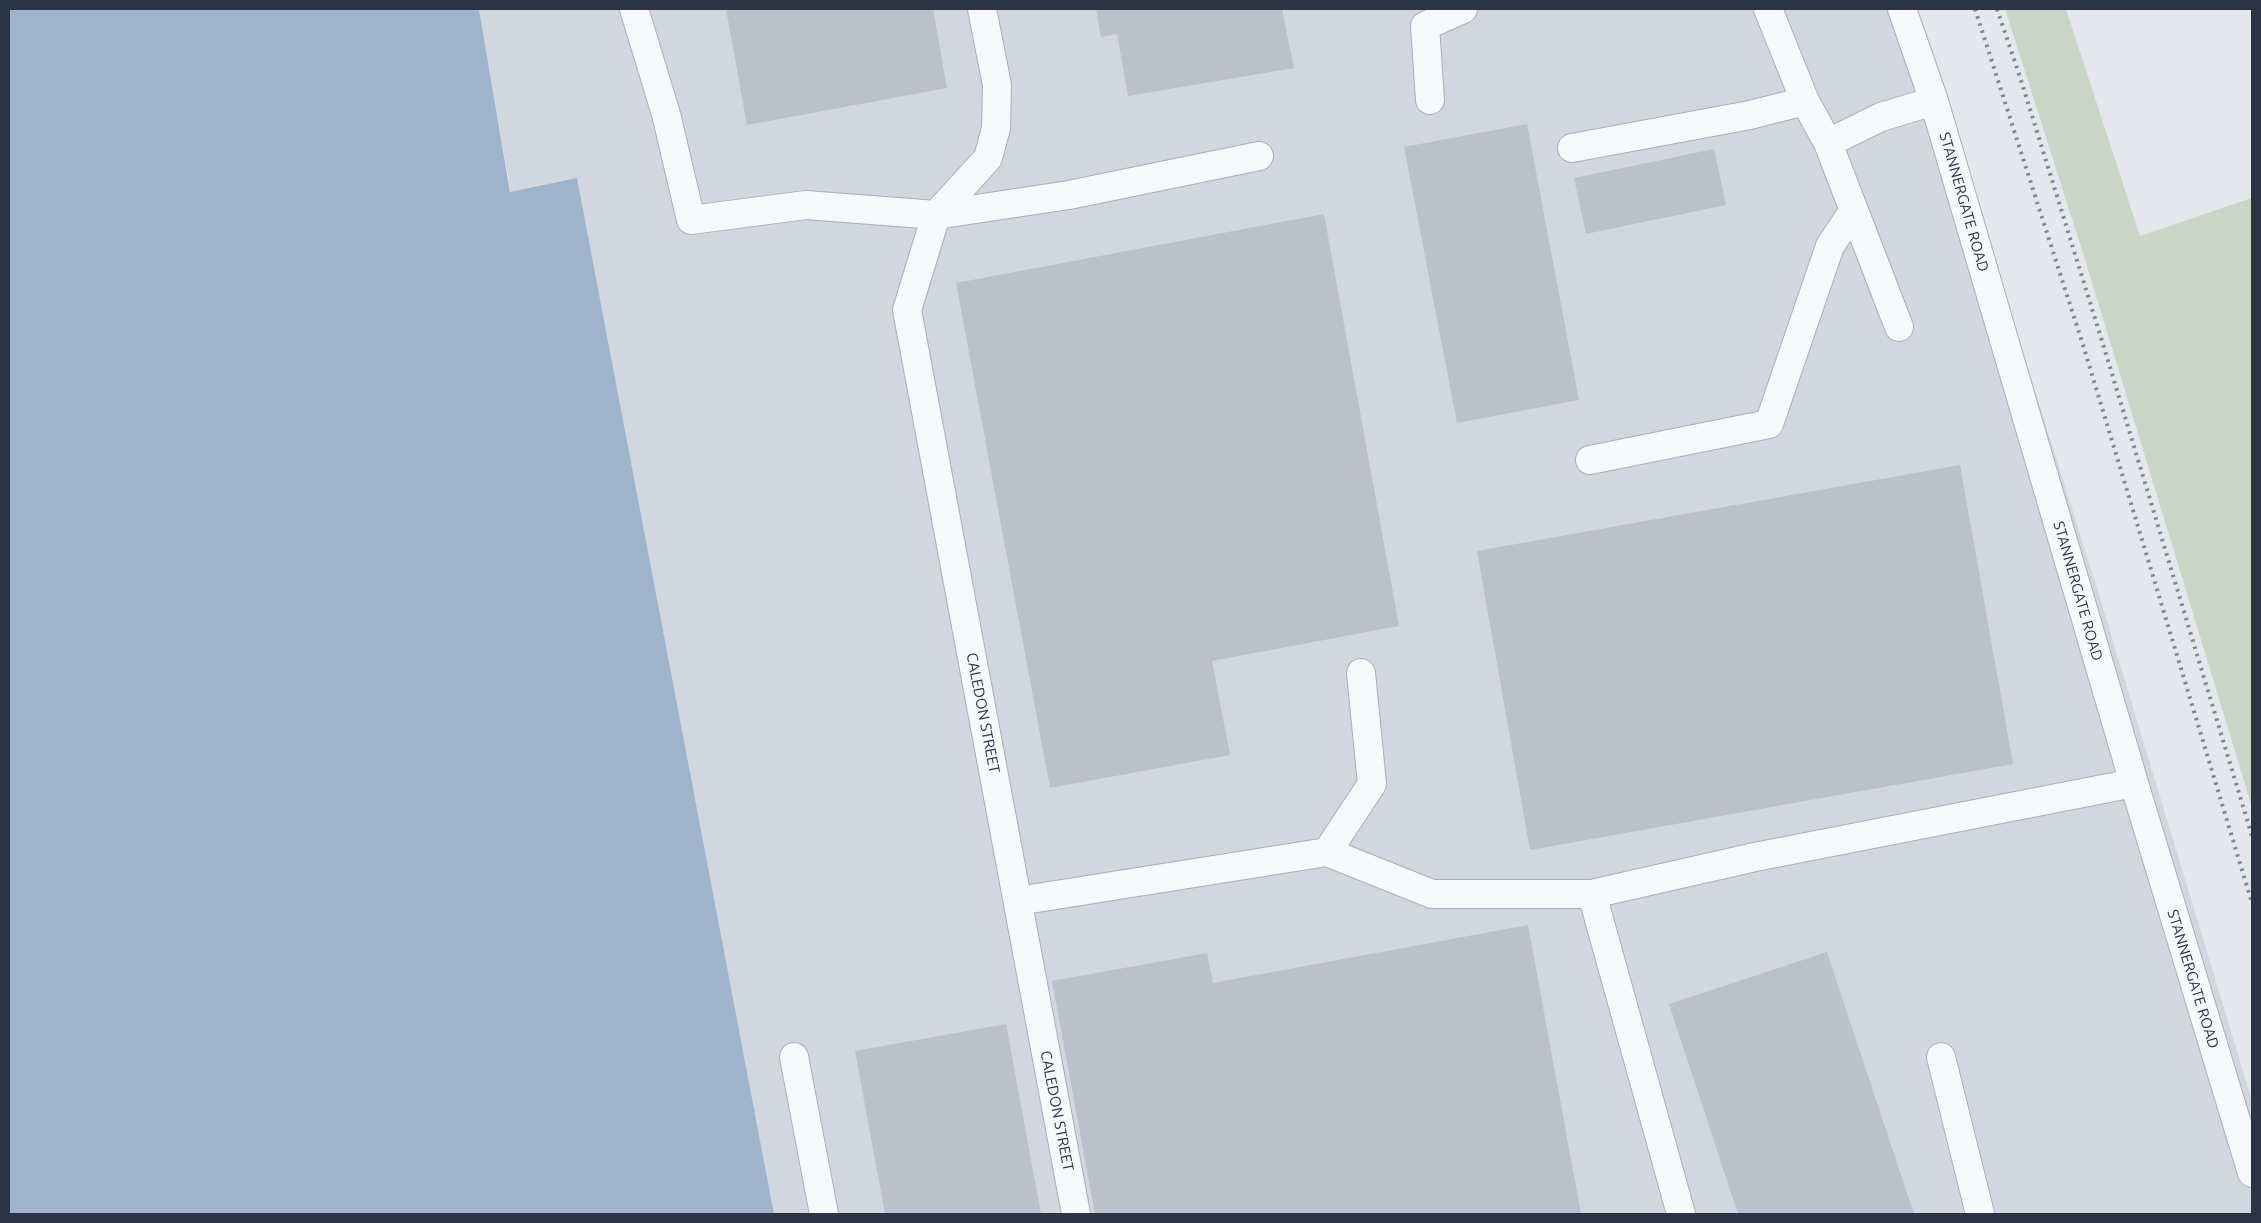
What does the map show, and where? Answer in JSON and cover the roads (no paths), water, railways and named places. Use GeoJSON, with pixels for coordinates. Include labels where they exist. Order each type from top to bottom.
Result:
{"type":"FeatureCollection","features":[{"type":"Feature","properties":{"kind":"street"},"geometry":{"type":"LineString","coordinates":[[634,9],[666,114],[691,220],[806,205],[936,215],[1068,195],[1260,156]]}},
{"type":"Feature","properties":{"kind":"street"},"geometry":{"type":"LineString","coordinates":[[936,215],[988,158],[996,128],[997,85],[982,9]]}},
{"type":"Feature","properties":{"kind":"street"},"geometry":{"type":"LineString","coordinates":[[1430,100],[1426,26],[1463,9]]}},
{"type":"Feature","properties":{"kind":"street"},"geometry":{"type":"LineString","coordinates":[[1768,9],[1805,100],[1828,142],[1899,327]]}},
{"type":"Feature","properties":{"kind":"street","name":"STANNERGATE ROAD"},"geometry":{"type":"LineString","coordinates":[[1902,9],[1934,101],[2134,783],[2252,1173]]}},
{"type":"Feature","properties":{"kind":"street"},"geometry":{"type":"LineString","coordinates":[[1572,148],[1750,115],[1805,100]]}},
{"type":"Feature","properties":{"kind":"street"},"geometry":{"type":"LineString","coordinates":[[1828,142],[1881,117],[1934,101]]}},
{"type":"Feature","properties":{"kind":"street"},"geometry":{"type":"LineString","coordinates":[[1590,460],[1770,424],[1830,246],[1854,210]]}},
{"type":"Feature","properties":{"kind":"street","name":"CALEDON STREET"},"geometry":{"type":"LineString","coordinates":[[936,215],[908,310],[1076,1214]]}},
{"type":"Feature","properties":{"kind":"street"},"geometry":{"type":"LineString","coordinates":[[1326,852],[1372,784],[1361,673]]}},
{"type":"Feature","properties":{"kind":"street"},"geometry":{"type":"LineString","coordinates":[[1018,900],[1326,852],[1432,894],[1592,894],[1755,857],[2134,783]]}},
{"type":"Feature","properties":{"kind":"street"},"geometry":{"type":"LineString","coordinates":[[1592,894],[1681,1214]]}},
{"type":"Feature","properties":{"kind":"street"},"geometry":{"type":"LineString","coordinates":[[794,1057],[824,1214]]}},
{"type":"Feature","properties":{"kind":"street"},"geometry":{"type":"LineString","coordinates":[[1941,1057],[1980,1214]]}},
{"type":"Feature","properties":{"kind":"water"},"geometry":{"type":"Polygon","coordinates":[[[9,9],[479,9],[510,192],[577,178],[774,1214],[9,1214],[9,9]]]}},
{"type":"Feature","properties":{"kind":"railway"},"geometry":{"type":"LineString","coordinates":[[1975,9],[2083,345],[2252,903]]}},
{"type":"Feature","properties":{"kind":"railway"},"geometry":{"type":"LineString","coordinates":[[1997,9],[2102,341],[2252,836]]}}]}
